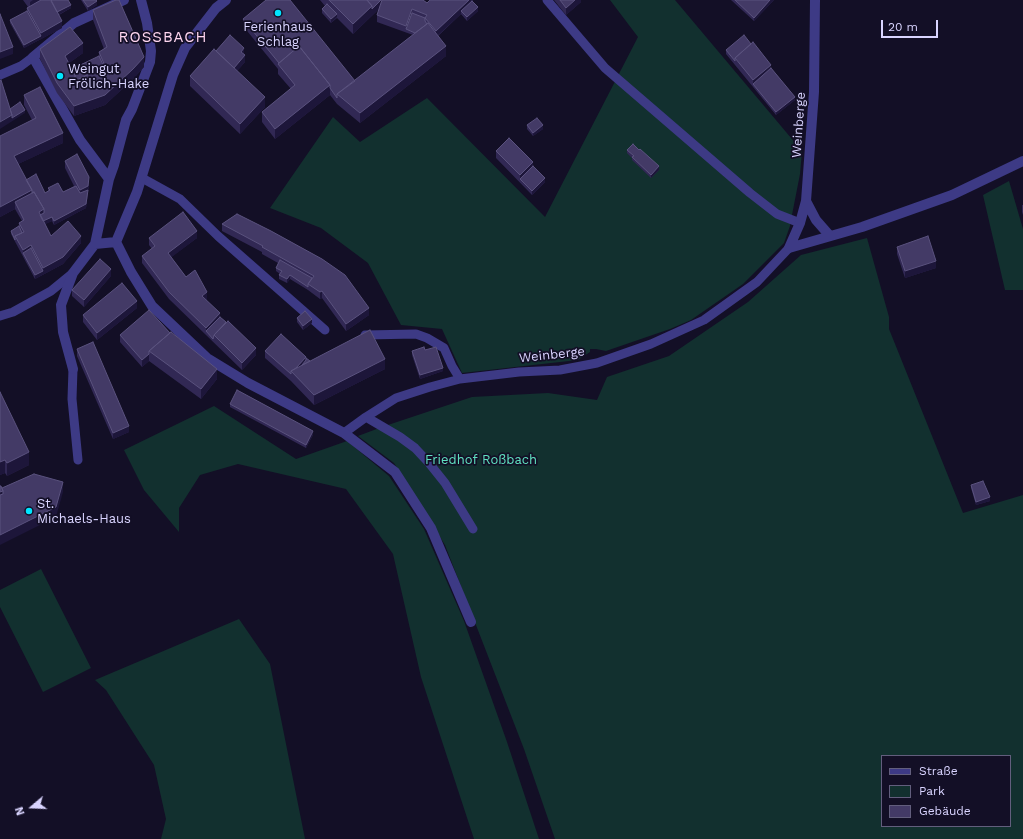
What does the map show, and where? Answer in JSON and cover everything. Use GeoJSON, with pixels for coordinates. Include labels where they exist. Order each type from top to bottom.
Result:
{"type":"FeatureCollection","features":[{"type":"Feature","properties":{"kind":"street"},"geometry":{"type":"LineString","coordinates":[[109,179],[80,140],[33,57],[74,23],[124,0]]}},
{"type":"Feature","properties":{"kind":"street"},"geometry":{"type":"LineString","coordinates":[[73,369],[63,332],[61,305],[73,273],[95,244],[109,179],[126,120],[132,109],[150,62],[151,51],[148,30],[141,0]]}},
{"type":"Feature","properties":{"kind":"street"},"geometry":{"type":"LineString","coordinates":[[226,0],[216,8],[186,48],[173,75],[142,178],[116,242],[131,272],[152,306],[207,358],[248,383],[344,432],[395,472],[431,528],[471,622]]}},
{"type":"Feature","properties":{"kind":"street","name":"Weinberge"},"geometry":{"type":"LineString","coordinates":[[789,248],[800,223],[806,201],[814,92],[816,0]]}},
{"type":"Feature","properties":{"kind":"street"},"geometry":{"type":"LineString","coordinates":[[789,248],[862,227],[952,195],[1023,160]]}},
{"type":"Feature","properties":{"kind":"street"},"geometry":{"type":"LineString","coordinates":[[806,201],[816,220],[830,236]]}},
{"type":"Feature","properties":{"kind":"street"},"geometry":{"type":"LineString","coordinates":[[95,244],[116,242]]}},
{"type":"Feature","properties":{"kind":"lane"},"geometry":{"type":"LineString","coordinates":[[547,0],[605,68],[750,193],[777,214],[800,223]]}},
{"type":"Feature","properties":{"kind":"lane"},"geometry":{"type":"LineString","coordinates":[[0,75],[21,66],[33,57]]}},
{"type":"Feature","properties":{"kind":"lane"},"geometry":{"type":"LineString","coordinates":[[142,178],[180,199],[218,236],[325,330]]}},
{"type":"Feature","properties":{"kind":"lane","name":"Weinberge"},"geometry":{"type":"LineString","coordinates":[[344,432],[366,416],[396,398],[460,379],[519,372],[560,370],[598,363],[651,344],[704,320],[757,282],[789,248]]}},
{"type":"Feature","properties":{"kind":"lane"},"geometry":{"type":"LineString","coordinates":[[0,316],[13,312],[50,291],[73,273]]}},
{"type":"Feature","properties":{"kind":"lane"},"geometry":{"type":"LineString","coordinates":[[365,335],[416,334],[427,338],[444,348],[460,379]]}},
{"type":"Feature","properties":{"kind":"lane"},"geometry":{"type":"LineString","coordinates":[[73,369],[72,399],[78,460]]}},
{"type":"Feature","properties":{"kind":"lane"},"geometry":{"type":"LineString","coordinates":[[366,416],[415,448],[445,483],[473,529]]}},
{"type":"Feature","properties":{"kind":"green space"},"geometry":{"type":"Polygon","coordinates":[[[610,0],[675,0],[802,151],[800,174],[790,226],[784,243],[743,284],[691,320],[670,329],[606,351],[590,349],[590,352],[578,360],[462,373],[442,329],[401,325],[368,263],[321,228],[270,208],[333,117],[360,142],[427,98],[545,217],[638,37],[610,0]]]}},
{"type":"Feature","properties":{"kind":"green space"},"geometry":{"type":"Polygon","coordinates":[[[1009,181],[1023,229],[1023,290],[1005,290],[983,195],[1009,181]]]}},
{"type":"Feature","properties":{"kind":"green space","name":"Friedhof Roßbach"},"geometry":{"type":"Polygon","coordinates":[[[867,238],[889,317],[889,329],[963,513],[1023,495],[1023,839],[555,839],[524,749],[445,545],[394,463],[358,436],[472,397],[548,393],[597,400],[607,377],[669,356],[748,302],[801,255],[867,238]]]}},
{"type":"Feature","properties":{"kind":"green space"},"geometry":{"type":"Polygon","coordinates":[[[214,406],[296,459],[347,441],[389,476],[424,529],[464,621],[507,742],[539,839],[474,839],[421,677],[393,554],[346,489],[238,464],[200,475],[179,508],[179,532],[144,490],[124,450],[214,406]]]}},
{"type":"Feature","properties":{"kind":"green space"},"geometry":{"type":"Polygon","coordinates":[[[41,569],[91,668],[43,692],[0,607],[0,590],[41,569]]]}},
{"type":"Feature","properties":{"kind":"green space"},"geometry":{"type":"Polygon","coordinates":[[[239,619],[270,664],[305,839],[161,839],[166,819],[154,765],[106,690],[95,680],[239,619]]]}},
{"type":"Feature","properties":{"kind":"building"},"geometry":{"type":"Polygon","coordinates":[[[41,0],[51,0],[62,21],[41,33],[27,8],[41,0]]]}},
{"type":"Feature","properties":{"kind":"building"},"geometry":{"type":"Polygon","coordinates":[[[68,0],[71,5],[57,12],[51,1],[68,0]]]}},
{"type":"Feature","properties":{"kind":"building"},"geometry":{"type":"Polygon","coordinates":[[[83,0],[96,0],[97,1],[88,7],[83,0]]]}},
{"type":"Feature","properties":{"kind":"building"},"geometry":{"type":"Polygon","coordinates":[[[119,0],[144,57],[105,95],[74,106],[57,83],[40,49],[70,27],[83,43],[65,56],[75,75],[75,81],[105,66],[99,52],[107,47],[93,10],[119,0]]]}},
{"type":"Feature","properties":{"kind":"building"},"geometry":{"type":"Polygon","coordinates":[[[266,0],[290,0],[355,81],[337,94],[337,98],[330,88],[330,85],[299,46],[279,63],[243,19],[266,0]]]}},
{"type":"Feature","properties":{"kind":"building"},"geometry":{"type":"Polygon","coordinates":[[[329,0],[367,0],[372,6],[353,24],[329,0]]]}},
{"type":"Feature","properties":{"kind":"building"},"geometry":{"type":"Polygon","coordinates":[[[367,0],[381,0],[372,9],[372,6],[367,0]]]}},
{"type":"Feature","properties":{"kind":"building"},"geometry":{"type":"Polygon","coordinates":[[[382,0],[423,0],[427,3],[430,0],[469,0],[436,31],[425,18],[427,15],[412,9],[406,26],[377,15],[382,0]]]}},
{"type":"Feature","properties":{"kind":"building"},"geometry":{"type":"Polygon","coordinates":[[[560,0],[575,0],[566,8],[560,0]]]}},
{"type":"Feature","properties":{"kind":"building"},"geometry":{"type":"Polygon","coordinates":[[[735,0],[770,0],[754,18],[735,0]]]}},
{"type":"Feature","properties":{"kind":"building"},"geometry":{"type":"Polygon","coordinates":[[[472,1],[478,7],[467,17],[461,11],[472,1]]]}},
{"type":"Feature","properties":{"kind":"building"},"geometry":{"type":"Polygon","coordinates":[[[327,4],[337,14],[331,19],[322,9],[327,4]]]}},
{"type":"Feature","properties":{"kind":"building"},"geometry":{"type":"Polygon","coordinates":[[[27,11],[41,36],[24,45],[10,20],[27,11]]]}},
{"type":"Feature","properties":{"kind":"building"},"geometry":{"type":"Polygon","coordinates":[[[412,13],[425,18],[427,24],[415,33],[406,29],[412,13]]]}},
{"type":"Feature","properties":{"kind":"building"},"geometry":{"type":"Polygon","coordinates":[[[0,14],[13,47],[0,52],[0,14]]]}},
{"type":"Feature","properties":{"kind":"building"},"geometry":{"type":"Polygon","coordinates":[[[428,23],[446,46],[360,113],[337,94],[428,23]]]}},
{"type":"Feature","properties":{"kind":"building"},"geometry":{"type":"Polygon","coordinates":[[[230,35],[244,48],[241,52],[245,55],[234,68],[216,51],[230,35]]]}},
{"type":"Feature","properties":{"kind":"building"},"geometry":{"type":"Polygon","coordinates":[[[744,35],[751,44],[735,58],[735,61],[726,50],[744,35]]]}},
{"type":"Feature","properties":{"kind":"building"},"geometry":{"type":"Polygon","coordinates":[[[753,42],[771,65],[753,80],[735,58],[753,42]]]}},
{"type":"Feature","properties":{"kind":"building"},"geometry":{"type":"Polygon","coordinates":[[[299,46],[330,85],[275,129],[262,112],[295,85],[278,64],[299,46]]]}},
{"type":"Feature","properties":{"kind":"building"},"geometry":{"type":"Polygon","coordinates":[[[214,49],[265,97],[240,124],[190,76],[214,49]]]}},
{"type":"Feature","properties":{"kind":"building"},"geometry":{"type":"Polygon","coordinates":[[[99,56],[104,67],[75,81],[75,75],[72,69],[99,56]]]}},
{"type":"Feature","properties":{"kind":"building"},"geometry":{"type":"Polygon","coordinates":[[[771,68],[795,97],[776,112],[753,84],[771,68]]]}},
{"type":"Feature","properties":{"kind":"building"},"geometry":{"type":"Polygon","coordinates":[[[1,80],[12,115],[0,122],[0,81],[1,80]]]}},
{"type":"Feature","properties":{"kind":"building"},"geometry":{"type":"Polygon","coordinates":[[[40,87],[63,133],[14,156],[32,190],[0,207],[0,136],[36,118],[24,95],[40,87]]]}},
{"type":"Feature","properties":{"kind":"building"},"geometry":{"type":"Polygon","coordinates":[[[20,102],[25,110],[12,118],[10,109],[20,102]]]}},
{"type":"Feature","properties":{"kind":"building"},"geometry":{"type":"Polygon","coordinates":[[[537,118],[543,125],[533,133],[527,125],[537,118]]]}},
{"type":"Feature","properties":{"kind":"building"},"geometry":{"type":"Polygon","coordinates":[[[509,138],[533,162],[520,175],[496,151],[509,138]]]}},
{"type":"Feature","properties":{"kind":"building"},"geometry":{"type":"Polygon","coordinates":[[[633,144],[659,166],[651,175],[632,157],[634,156],[627,150],[633,144]]]}},
{"type":"Feature","properties":{"kind":"building"},"geometry":{"type":"Polygon","coordinates":[[[77,154],[89,177],[88,186],[80,190],[65,161],[77,154]]]}},
{"type":"Feature","properties":{"kind":"building"},"geometry":{"type":"Polygon","coordinates":[[[533,166],[545,178],[532,191],[520,179],[533,166]]]}},
{"type":"Feature","properties":{"kind":"building"},"geometry":{"type":"Polygon","coordinates":[[[36,174],[45,193],[50,190],[48,188],[58,183],[63,192],[76,186],[80,193],[88,190],[86,204],[54,221],[52,217],[43,221],[40,215],[44,213],[44,209],[34,192],[32,193],[32,190],[26,180],[36,174]]]}},
{"type":"Feature","properties":{"kind":"building"},"geometry":{"type":"Polygon","coordinates":[[[34,192],[44,209],[39,212],[51,236],[68,221],[81,236],[63,257],[43,268],[31,245],[23,250],[15,236],[24,232],[19,223],[24,220],[15,202],[34,192]]]}},
{"type":"Feature","properties":{"kind":"building"},"geometry":{"type":"Polygon","coordinates":[[[183,212],[197,231],[168,253],[186,277],[195,270],[207,292],[202,296],[220,313],[206,328],[169,292],[142,256],[155,246],[149,238],[183,212]]]}},
{"type":"Feature","properties":{"kind":"building"},"geometry":{"type":"Polygon","coordinates":[[[237,214],[322,259],[345,275],[369,308],[346,324],[322,291],[320,292],[308,284],[314,276],[222,224],[237,214]]]}},
{"type":"Feature","properties":{"kind":"building"},"geometry":{"type":"Polygon","coordinates":[[[19,226],[22,233],[15,236],[15,240],[11,231],[19,226]]]}},
{"type":"Feature","properties":{"kind":"building"},"geometry":{"type":"Polygon","coordinates":[[[928,236],[936,261],[905,271],[897,247],[928,236]]]}},
{"type":"Feature","properties":{"kind":"building"},"geometry":{"type":"Polygon","coordinates":[[[31,248],[43,271],[35,275],[23,253],[31,248]]]}},
{"type":"Feature","properties":{"kind":"building"},"geometry":{"type":"Polygon","coordinates":[[[100,259],[111,269],[84,300],[72,290],[100,259]]]}},
{"type":"Feature","properties":{"kind":"building"},"geometry":{"type":"Polygon","coordinates":[[[280,260],[312,278],[308,284],[308,287],[290,275],[287,279],[279,275],[282,271],[276,268],[280,260]]]}},
{"type":"Feature","properties":{"kind":"building"},"geometry":{"type":"Polygon","coordinates":[[[122,283],[137,301],[97,333],[83,315],[122,283]]]}},
{"type":"Feature","properties":{"kind":"building"},"geometry":{"type":"Polygon","coordinates":[[[149,310],[170,333],[149,351],[149,354],[142,360],[120,335],[149,310]]]}},
{"type":"Feature","properties":{"kind":"building"},"geometry":{"type":"Polygon","coordinates":[[[305,311],[312,319],[303,326],[297,318],[305,311]]]}},
{"type":"Feature","properties":{"kind":"building"},"geometry":{"type":"Polygon","coordinates":[[[220,317],[226,322],[214,335],[213,339],[206,331],[220,317]]]}},
{"type":"Feature","properties":{"kind":"building"},"geometry":{"type":"Polygon","coordinates":[[[228,321],[256,348],[242,363],[214,335],[228,321]]]}},
{"type":"Feature","properties":{"kind":"building"},"geometry":{"type":"Polygon","coordinates":[[[370,330],[385,359],[314,395],[291,371],[370,330]]]}},
{"type":"Feature","properties":{"kind":"building"},"geometry":{"type":"Polygon","coordinates":[[[171,332],[217,369],[201,389],[149,351],[171,332]]]}},
{"type":"Feature","properties":{"kind":"building"},"geometry":{"type":"Polygon","coordinates":[[[281,334],[306,357],[296,368],[291,371],[291,374],[265,351],[281,334]]]}},
{"type":"Feature","properties":{"kind":"building"},"geometry":{"type":"Polygon","coordinates":[[[93,342],[129,426],[113,433],[77,349],[93,342]]]}},
{"type":"Feature","properties":{"kind":"building"},"geometry":{"type":"Polygon","coordinates":[[[424,347],[425,350],[436,347],[443,368],[420,375],[412,351],[424,347]]]}},
{"type":"Feature","properties":{"kind":"building"},"geometry":{"type":"Polygon","coordinates":[[[306,358],[310,361],[302,365],[306,360],[306,358]]]}},
{"type":"Feature","properties":{"kind":"building"},"geometry":{"type":"Polygon","coordinates":[[[237,390],[313,431],[306,445],[230,404],[237,390]]]}},
{"type":"Feature","properties":{"kind":"building","name":"St. Michaels-Haus"},"geometry":{"type":"Polygon","coordinates":[[[0,392],[29,452],[7,463],[5,460],[0,462],[0,392]]]}},
{"type":"Feature","properties":{"kind":"building","name":"St. Michaels-Haus"},"geometry":{"type":"Polygon","coordinates":[[[34,474],[63,482],[56,507],[0,535],[0,495],[3,494],[2,488],[34,474]]]}},
{"type":"Feature","properties":{"kind":"building"},"geometry":{"type":"Polygon","coordinates":[[[983,481],[990,497],[976,502],[971,485],[983,481]]]}},
{"type":"Feature","properties":{"kind":"building"},"geometry":{"type":"Polygon","coordinates":[[[0,486],[3,491],[0,492],[0,486]]]}},
{"type":"Feature","properties":{"kind":"place","name":"Ferienhaus Schlag"},"geometry":{"type":"Point","coordinates":[278,13]}},
{"type":"Feature","properties":{"kind":"place","name":"Weingut Frölich-Hake"},"geometry":{"type":"Point","coordinates":[60,76]}},
{"type":"Feature","properties":{"kind":"place","name":"St. Michaels-Haus"},"geometry":{"type":"Point","coordinates":[29,511]}},
{"type":"Feature","properties":{"kind":"district","name":"ROSSBACH"},"geometry":{"type":"Point","coordinates":[163,38]}}]}
